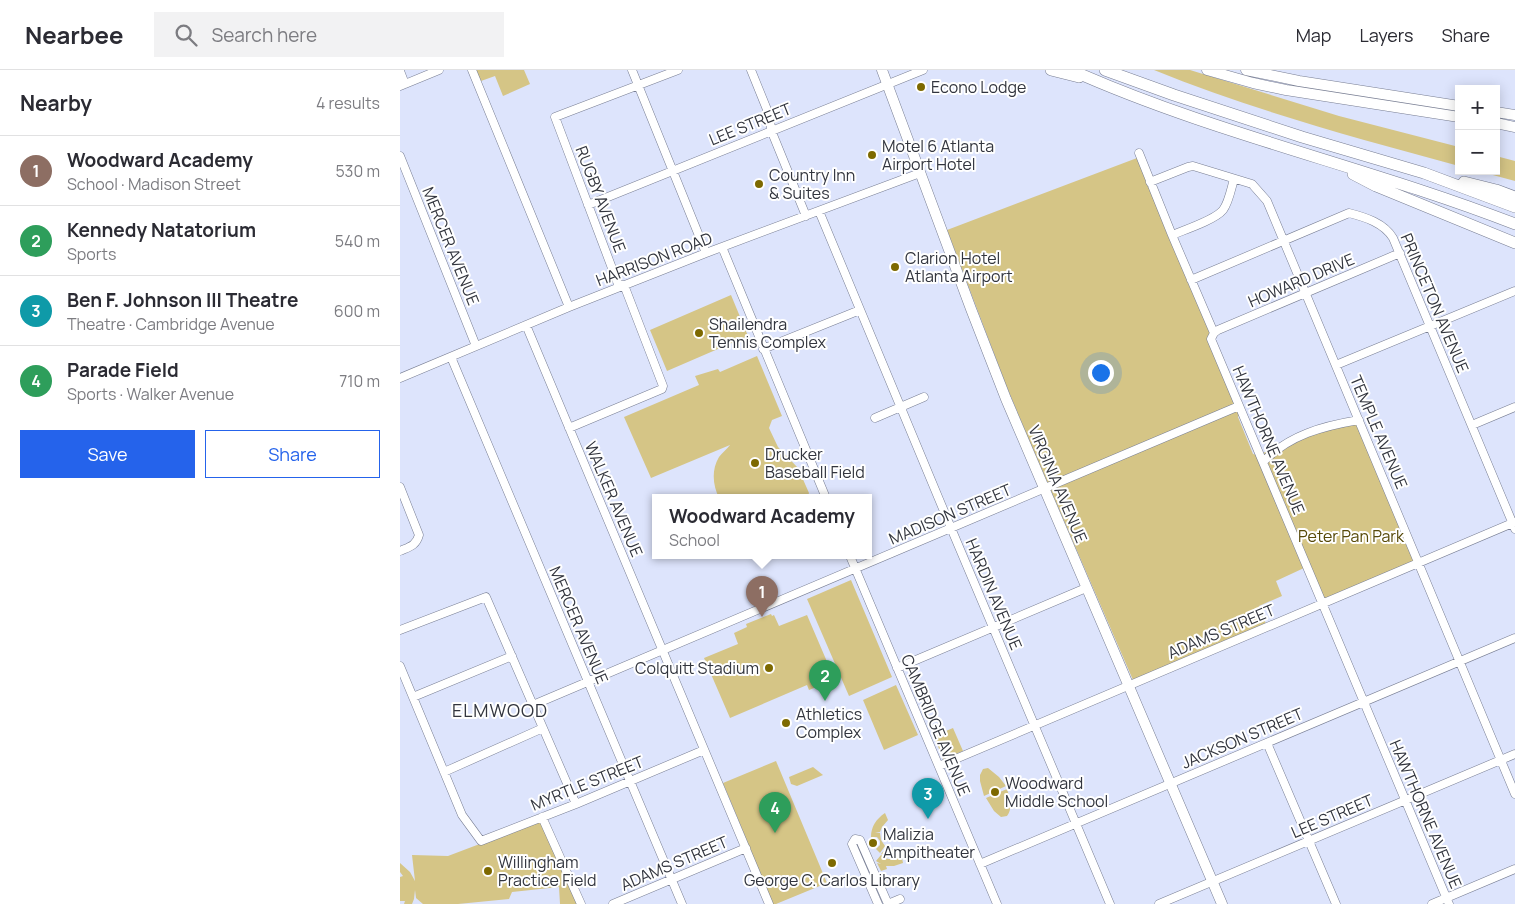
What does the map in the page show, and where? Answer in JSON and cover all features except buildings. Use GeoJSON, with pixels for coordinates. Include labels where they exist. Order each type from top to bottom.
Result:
{"type":"FeatureCollection","features":[{"type":"Feature","properties":{"kind":"highway"},"geometry":{"type":"LineString","coordinates":[[1052,70],[1091,79]]}},
{"type":"Feature","properties":{"kind":"highway"},"geometry":{"type":"LineString","coordinates":[[1071,70],[1186,115],[1409,186],[1515,224]]}},
{"type":"Feature","properties":{"kind":"highway"},"geometry":{"type":"LineString","coordinates":[[1105,70],[1302,137],[1424,173],[1474,184],[1515,198]]}},
{"type":"Feature","properties":{"kind":"highway"},"geometry":{"type":"LineString","coordinates":[[1336,164],[1376,186],[1515,243]]}},
{"type":"Feature","properties":{"kind":"highway"},"geometry":{"type":"LineString","coordinates":[[1424,173],[1515,208]]}},
{"type":"Feature","properties":{"kind":"main road","name":"VIRGINIA AVENUE"},"geometry":{"type":"LineString","coordinates":[[882,70],[1006,399],[1222,904]]}},
{"type":"Feature","properties":{"kind":"main road"},"geometry":{"type":"LineString","coordinates":[[1207,70],[1286,90],[1455,116]]}},
{"type":"Feature","properties":{"kind":"main road"},"geometry":{"type":"LineString","coordinates":[[1246,70],[1288,79],[1455,105]]}},
{"type":"Feature","properties":{"kind":"main road"},"geometry":{"type":"LineString","coordinates":[[1500,113],[1515,115]]}},
{"type":"Feature","properties":{"kind":"main road"},"geometry":{"type":"LineString","coordinates":[[1500,124],[1515,127]]}},
{"type":"Feature","properties":{"kind":"street"},"geometry":{"type":"LineString","coordinates":[[400,71],[403,85],[439,70]]}},
{"type":"Feature","properties":{"kind":"street"},"geometry":{"type":"LineString","coordinates":[[472,70],[569,307]]}},
{"type":"Feature","properties":{"kind":"street"},"geometry":{"type":"LineString","coordinates":[[632,70],[706,253]]}},
{"type":"Feature","properties":{"kind":"street"},"geometry":{"type":"LineString","coordinates":[[638,85],[678,70]]}},
{"type":"Feature","properties":{"kind":"street"},"geometry":{"type":"LineString","coordinates":[[751,70],[770,117],[771,130],[806,216]]}},
{"type":"Feature","properties":{"kind":"street","name":"LEE STREET"},"geometry":{"type":"LineString","coordinates":[[588,205],[923,70]]}},
{"type":"Feature","properties":{"kind":"street","name":"RUGBY AVENUE"},"geometry":{"type":"LineString","coordinates":[[569,428],[662,389],[646,340],[624,285],[618,284],[555,118],[638,85]]}},
{"type":"Feature","properties":{"kind":"street","name":"HAWTHORNE AVENUE"},"geometry":{"type":"LineString","coordinates":[[1139,153],[1214,334],[1212,339],[1239,406],[1447,901]]}},
{"type":"Feature","properties":{"kind":"street","name":"MERCER AVENUE"},"geometry":{"type":"LineString","coordinates":[[400,156],[476,346]]}},
{"type":"Feature","properties":{"kind":"street","name":"TEMPLE AVENUE"},"geometry":{"type":"LineString","coordinates":[[1150,182],[1194,166],[1252,184],[1267,201],[1515,794]]}},
{"type":"Feature","properties":{"kind":"street","name":"HARRISON ROAD"},"geometry":{"type":"LineString","coordinates":[[400,378],[624,285],[920,173]]}},
{"type":"Feature","properties":{"kind":"street"},"geometry":{"type":"LineString","coordinates":[[1172,236],[1221,212],[1234,179]]}},
{"type":"Feature","properties":{"kind":"street","name":"HARDIN AVENUE"},"geometry":{"type":"LineString","coordinates":[[819,211],[900,408],[1110,904]]}},
{"type":"Feature","properties":{"kind":"street","name":"PRINCETON AVENUE"},"geometry":{"type":"LineString","coordinates":[[1191,280],[1348,214],[1377,223],[1384,228],[1393,238],[1400,253],[1514,525]]}},
{"type":"Feature","properties":{"kind":"street"},"geometry":{"type":"LineString","coordinates":[[722,247],[824,494]]}},
{"type":"Feature","properties":{"kind":"street","name":"HOWARD DRIVE"},"geometry":{"type":"LineString","coordinates":[[1214,334],[1218,330],[1400,253]]}},
{"type":"Feature","properties":{"kind":"street"},"geometry":{"type":"LineString","coordinates":[[1336,365],[1515,291]]}},
{"type":"Feature","properties":{"kind":"street"},"geometry":{"type":"LineString","coordinates":[[763,349],[860,310]]}},
{"type":"Feature","properties":{"kind":"street","name":"WALKER AVENUE"},"geometry":{"type":"LineString","coordinates":[[526,325],[769,904]]}},
{"type":"Feature","properties":{"kind":"street","name":"MERCER AVENUE"},"geometry":{"type":"LineString","coordinates":[[451,357],[682,904]]}},
{"type":"Feature","properties":{"kind":"street"},"geometry":{"type":"LineString","coordinates":[[875,418],[924,397]]}},
{"type":"Feature","properties":{"kind":"street","name":"MADISON STREET"},"geometry":{"type":"LineString","coordinates":[[533,705],[1239,406]]}},
{"type":"Feature","properties":{"kind":"street"},"geometry":{"type":"LineString","coordinates":[[1472,425],[1515,407]]}},
{"type":"Feature","properties":{"kind":"street"},"geometry":{"type":"LineString","coordinates":[[1263,462],[1280,446],[1309,432],[1332,424],[1359,420]]}},
{"type":"Feature","properties":{"kind":"street"},"geometry":{"type":"LineString","coordinates":[[400,487],[419,535],[418,542],[400,551]]}},
{"type":"Feature","properties":{"kind":"street","name":"ADAMS STREET"},"geometry":{"type":"LineString","coordinates":[[939,766],[1322,603],[1514,525]]}},
{"type":"Feature","properties":{"kind":"street","name":"CAMBRIDGE AVENUE"},"geometry":{"type":"LineString","coordinates":[[851,559],[997,904]]}},
{"type":"Feature","properties":{"kind":"street"},"geometry":{"type":"LineString","coordinates":[[897,668],[1086,588]]}},
{"type":"Feature","properties":{"kind":"street"},"geometry":{"type":"LineString","coordinates":[[400,630],[486,597],[576,804]]}},
{"type":"Feature","properties":{"kind":"street","name":"JACKSON STREET"},"geometry":{"type":"LineString","coordinates":[[980,864],[1515,638]]}},
{"type":"Feature","properties":{"kind":"street"},"geometry":{"type":"LineString","coordinates":[[413,697],[512,656]]}},
{"type":"Feature","properties":{"kind":"street"},"geometry":{"type":"LineString","coordinates":[[400,666],[444,772],[543,728]]}},
{"type":"Feature","properties":{"kind":"street"},"geometry":{"type":"LineString","coordinates":[[1267,742],[1336,904]]}},
{"type":"Feature","properties":{"kind":"street","name":"MYRTLE STREET"},"geometry":{"type":"LineString","coordinates":[[444,772],[462,815],[480,841],[576,804],[704,750]]}},
{"type":"Feature","properties":{"kind":"street","name":"LEE STREET"},"geometry":{"type":"LineString","coordinates":[[1159,904],[1515,754]]}},
{"type":"Feature","properties":{"kind":"street"},"geometry":{"type":"LineString","coordinates":[[542,817],[581,904]]}},
{"type":"Feature","properties":{"kind":"street"},"geometry":{"type":"LineString","coordinates":[[878,904],[852,844],[855,839],[860,840],[888,904],[900,899]]}},
{"type":"Feature","properties":{"kind":"street","name":"ADAMS STREET"},"geometry":{"type":"LineString","coordinates":[[614,904],[746,848]]}},
{"type":"Feature","properties":{"kind":"street"},"geometry":{"type":"LineString","coordinates":[[1432,904],[1447,901],[1515,869]]}},
{"type":"Feature","properties":{"kind":"green space"},"geometry":{"type":"Polygon","coordinates":[[[476,70],[524,70],[530,84],[503,96],[495,76],[481,81],[476,70]]]}},
{"type":"Feature","properties":{"kind":"green space"},"geometry":{"type":"Polygon","coordinates":[[[1154,70],[1190,70],[1339,116],[1455,146],[1455,165],[1266,111],[1154,70]]]}},
{"type":"Feature","properties":{"kind":"green space"},"geometry":{"type":"Polygon","coordinates":[[[1500,157],[1515,161],[1515,181],[1493,175],[1500,175],[1500,157]]]}},
{"type":"Feature","properties":{"kind":"green space"},"geometry":{"type":"Polygon","coordinates":[[[1137,158],[1210,333],[1239,415],[1238,417],[1253,454],[1257,455],[1304,568],[1276,581],[1282,596],[1259,606],[1266,624],[1133,680],[1006,385],[947,230],[1137,158]]]}},
{"type":"Feature","properties":{"kind":"green space","name":"Shailendra Tennis Complex"},"geometry":{"type":"Polygon","coordinates":[[[731,295],[748,336],[667,371],[650,330],[731,295]]]}},
{"type":"Feature","properties":{"kind":"green space"},"geometry":{"type":"Polygon","coordinates":[[[757,356],[782,416],[772,420],[769,428],[778,447],[798,468],[809,494],[717,494],[714,483],[716,462],[730,445],[651,478],[624,417],[699,385],[695,376],[718,369],[720,372],[757,356]]]}},
{"type":"Feature","properties":{"kind":"green space","name":"Peter Pan Park"},"geometry":{"type":"Polygon","coordinates":[[[1355,421],[1421,564],[1322,606],[1260,454],[1333,426],[1355,421]]]}},
{"type":"Feature","properties":{"kind":"green space"},"geometry":{"type":"Polygon","coordinates":[[[851,580],[892,677],[849,696],[807,599],[851,580]]]}},
{"type":"Feature","properties":{"kind":"green space","name":"Colquitt Stadium"},"geometry":{"type":"Polygon","coordinates":[[[771,614],[772,616],[774,615],[779,626],[807,615],[834,678],[809,690],[807,685],[730,718],[704,658],[738,644],[734,633],[747,627],[746,624],[771,614]]]}},
{"type":"Feature","properties":{"kind":"green space"},"geometry":{"type":"Polygon","coordinates":[[[896,685],[918,735],[884,750],[863,700],[896,685]]]}},
{"type":"Feature","properties":{"kind":"green space"},"geometry":{"type":"Polygon","coordinates":[[[953,728],[963,751],[943,759],[934,736],[953,728]]]}},
{"type":"Feature","properties":{"kind":"green space"},"geometry":{"type":"Polygon","coordinates":[[[776,761],[827,883],[773,904],[723,783],[776,761]]]}},
{"type":"Feature","properties":{"kind":"green space"},"geometry":{"type":"Polygon","coordinates":[[[813,767],[823,775],[797,786],[791,784],[789,777],[813,767]]]}},
{"type":"Feature","properties":{"kind":"green space"},"geometry":{"type":"Polygon","coordinates":[[[988,768],[1006,786],[984,796],[980,775],[983,769],[988,768]]]}},
{"type":"Feature","properties":{"kind":"green space"},"geometry":{"type":"Polygon","coordinates":[[[1007,789],[1010,799],[1010,810],[1007,816],[1001,817],[994,811],[986,798],[1007,789]]]}},
{"type":"Feature","properties":{"kind":"green space"},"geometry":{"type":"Polygon","coordinates":[[[885,813],[888,820],[880,832],[875,832],[880,833],[881,840],[885,846],[880,853],[876,849],[880,845],[880,841],[877,837],[871,837],[871,833],[879,818],[885,813]]]}},
{"type":"Feature","properties":{"kind":"green space","name":"Willingham Practice Field"},"geometry":{"type":"Polygon","coordinates":[[[540,821],[578,904],[560,904],[559,887],[512,892],[509,899],[458,904],[423,904],[416,898],[415,890],[412,904],[404,904],[405,901],[400,901],[400,877],[403,876],[400,872],[400,863],[410,872],[415,881],[412,855],[448,856],[540,821]]]}},
{"type":"Feature","properties":{"kind":"green space"},"geometry":{"type":"Polygon","coordinates":[[[887,847],[895,850],[901,849],[904,857],[899,858],[902,858],[903,863],[886,866],[887,869],[881,871],[877,863],[881,864],[876,861],[881,855],[888,859],[897,859],[881,854],[887,847]]]}},
{"type":"Feature","properties":{"kind":"place","name":"Econo Lodge"},"geometry":{"type":"Point","coordinates":[921,87]}},
{"type":"Feature","properties":{"kind":"place","name":"Motel 6 Atlanta Airport Hotel"},"geometry":{"type":"Point","coordinates":[872,155]}},
{"type":"Feature","properties":{"kind":"place","name":"Country Inn & Suites"},"geometry":{"type":"Point","coordinates":[759,184]}},
{"type":"Feature","properties":{"kind":"place","name":"Clarion Hotel Atlanta Airport"},"geometry":{"type":"Point","coordinates":[895,267]}},
{"type":"Feature","properties":{"kind":"place","name":"Shailendra Tennis Complex"},"geometry":{"type":"Point","coordinates":[699,333]}},
{"type":"Feature","properties":{"kind":"place","name":"Drucker Baseball Field"},"geometry":{"type":"Point","coordinates":[755,463]}},
{"type":"Feature","properties":{"kind":"place","name":"Woodward Academy"},"geometry":{"type":"Point","coordinates":[762,617]}},
{"type":"Feature","properties":{"kind":"place","name":"Colquitt Stadium"},"geometry":{"type":"Point","coordinates":[769,668]}},
{"type":"Feature","properties":{"kind":"place","name":"Kennedy Natatorium"},"geometry":{"type":"Point","coordinates":[825,701]}},
{"type":"Feature","properties":{"kind":"place","name":"Athletics Complex"},"geometry":{"type":"Point","coordinates":[786,723]}},
{"type":"Feature","properties":{"kind":"place","name":"Woodward Middle School"},"geometry":{"type":"Point","coordinates":[995,792]}},
{"type":"Feature","properties":{"kind":"place","name":"Ben F. Johnson III Theatre"},"geometry":{"type":"Point","coordinates":[928,819]}},
{"type":"Feature","properties":{"kind":"place","name":"Parade Field"},"geometry":{"type":"Point","coordinates":[775,833]}},
{"type":"Feature","properties":{"kind":"place","name":"Malizia Ampitheater"},"geometry":{"type":"Point","coordinates":[873,843]}},
{"type":"Feature","properties":{"kind":"place","name":"George C. Carlos Library"},"geometry":{"type":"Point","coordinates":[832,863]}},
{"type":"Feature","properties":{"kind":"place","name":"Willingham Practice Field"},"geometry":{"type":"Point","coordinates":[488,871]}},
{"type":"Feature","properties":{"kind":"district","name":"ELMWOOD"},"geometry":{"type":"Point","coordinates":[500,711]}}]}
